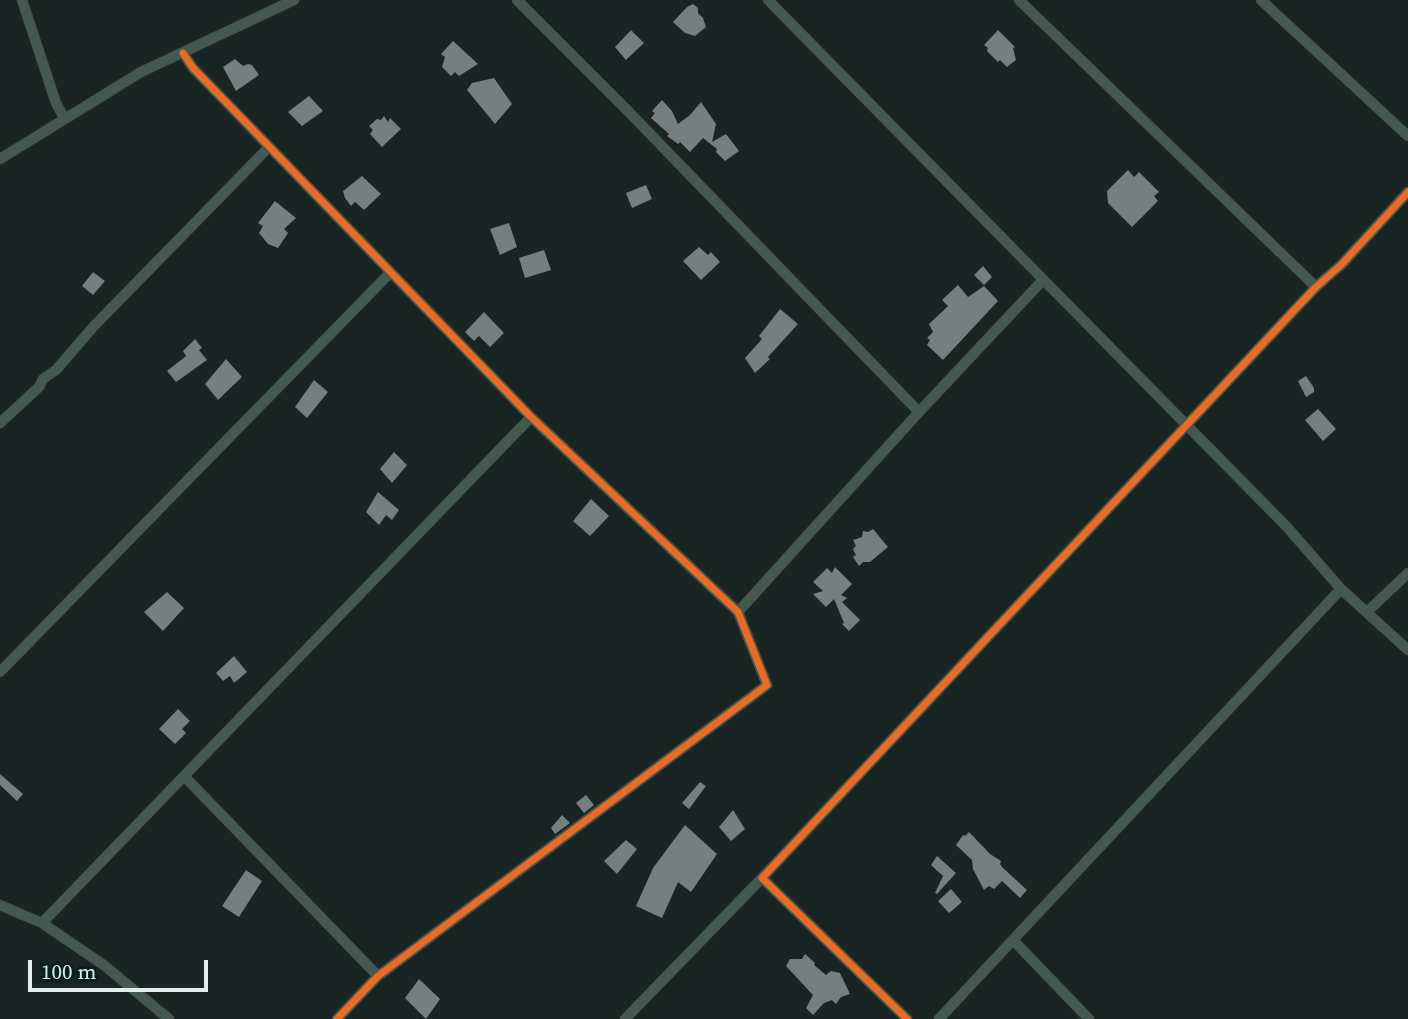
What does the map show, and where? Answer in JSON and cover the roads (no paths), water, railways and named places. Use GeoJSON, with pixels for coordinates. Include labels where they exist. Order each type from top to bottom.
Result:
{"type":"FeatureCollection","features":[{"type":"Feature","properties":{"kind":"street"},"geometry":{"type":"LineString","coordinates":[[22,0],[56,103],[64,118]]}},
{"type":"Feature","properties":{"kind":"street"},"geometry":{"type":"LineString","coordinates":[[0,159],[141,72],[294,0]]}},
{"type":"Feature","properties":{"kind":"street"},"geometry":{"type":"LineString","coordinates":[[517,0],[626,108],[919,412]]}},
{"type":"Feature","properties":{"kind":"street"},"geometry":{"type":"LineString","coordinates":[[768,0],[1287,527],[1342,589],[1408,650]]}},
{"type":"Feature","properties":{"kind":"street"},"geometry":{"type":"LineString","coordinates":[[1019,0],[1316,287]]}},
{"type":"Feature","properties":{"kind":"street"},"geometry":{"type":"LineString","coordinates":[[1261,0],[1408,136]]}},
{"type":"Feature","properties":{"kind":"street"},"geometry":{"type":"LineString","coordinates":[[183,53],[193,68],[531,416],[738,612],[767,685],[378,975],[337,1019]]}},
{"type":"Feature","properties":{"kind":"street"},"geometry":{"type":"LineString","coordinates":[[0,423],[39,387],[43,379],[56,370],[94,326],[269,147]]}},
{"type":"Feature","properties":{"kind":"street"},"geometry":{"type":"LineString","coordinates":[[625,1019],[762,878],[1408,192]]}},
{"type":"Feature","properties":{"kind":"street"},"geometry":{"type":"LineString","coordinates":[[0,672],[390,273]]}},
{"type":"Feature","properties":{"kind":"street"},"geometry":{"type":"LineString","coordinates":[[738,612],[1043,279]]}},
{"type":"Feature","properties":{"kind":"street"},"geometry":{"type":"LineString","coordinates":[[42,923],[531,416]]}},
{"type":"Feature","properties":{"kind":"street"},"geometry":{"type":"LineString","coordinates":[[1368,611],[1408,573]]}},
{"type":"Feature","properties":{"kind":"street"},"geometry":{"type":"LineString","coordinates":[[939,1019],[1342,589]]}},
{"type":"Feature","properties":{"kind":"street"},"geometry":{"type":"LineString","coordinates":[[184,776],[378,975]]}},
{"type":"Feature","properties":{"kind":"street"},"geometry":{"type":"LineString","coordinates":[[762,878],[907,1019]]}},
{"type":"Feature","properties":{"kind":"street"},"geometry":{"type":"LineString","coordinates":[[0,905],[42,923],[104,966],[169,1019]]}},
{"type":"Feature","properties":{"kind":"street"},"geometry":{"type":"LineString","coordinates":[[1013,940],[1089,1019]]}}]}
